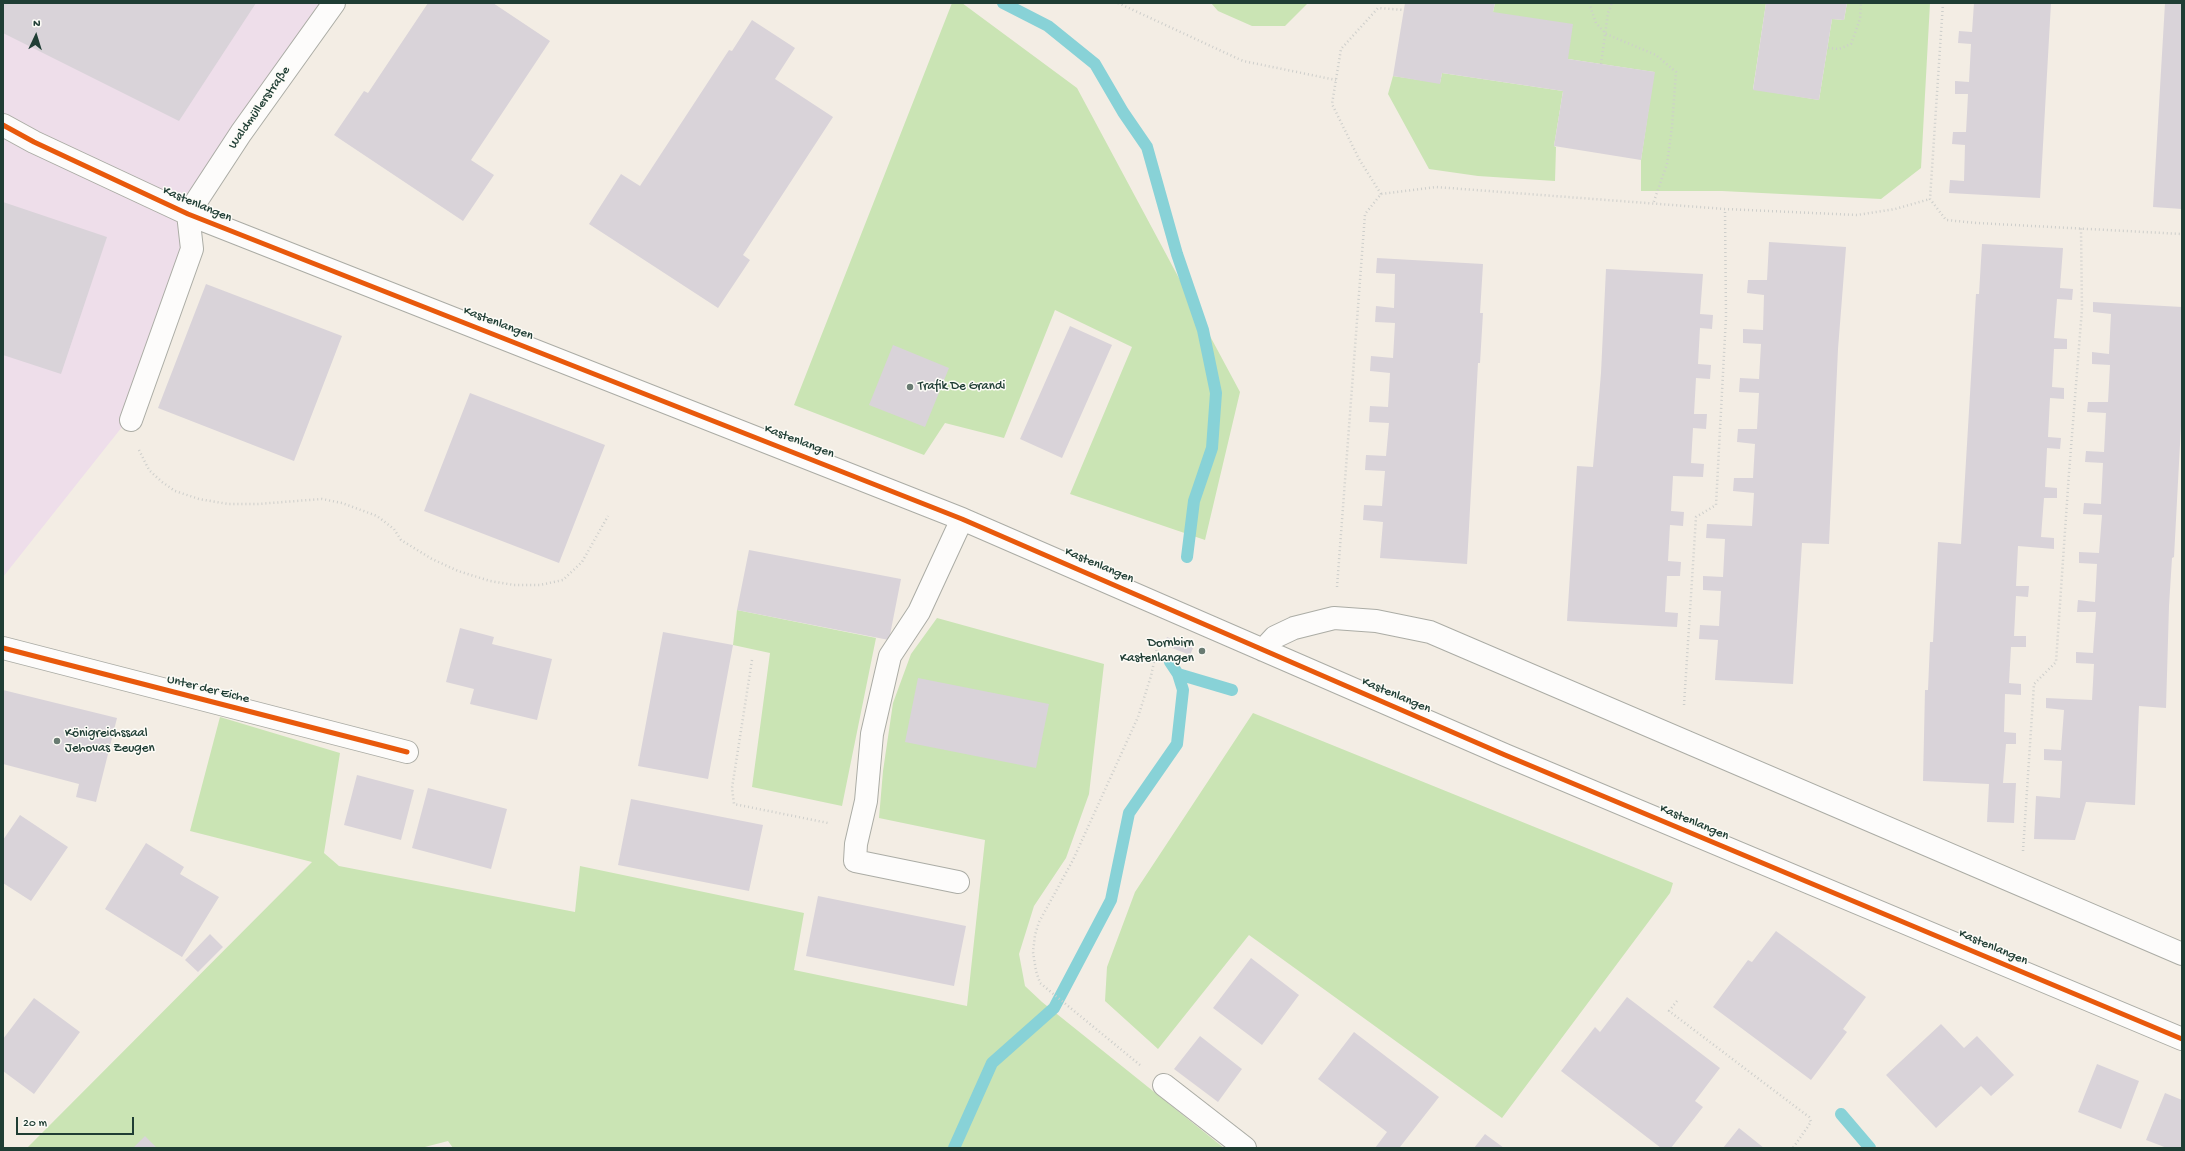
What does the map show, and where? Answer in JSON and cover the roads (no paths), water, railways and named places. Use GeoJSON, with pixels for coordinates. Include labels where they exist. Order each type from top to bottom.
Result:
{"type":"FeatureCollection","features":[{"type":"Feature","properties":{"kind":"street","name":"Waldmüllerstraße"},"geometry":{"type":"LineString","coordinates":[[188,214],[241,133],[334,3]]}},
{"type":"Feature","properties":{"kind":"street","name":"Kastenlangen"},"geometry":{"type":"LineString","coordinates":[[3,125],[34,142],[188,214],[962,519],[1542,770],[2182,1039]]}},
{"type":"Feature","properties":{"kind":"street"},"geometry":{"type":"LineString","coordinates":[[131,420],[192,249],[188,214]]}},
{"type":"Feature","properties":{"kind":"street"},"geometry":{"type":"LineString","coordinates":[[958,882],[855,861],[859,829],[866,801],[872,734],[890,656],[918,612],[962,519]]}},
{"type":"Feature","properties":{"kind":"street"},"geometry":{"type":"LineString","coordinates":[[1263,650],[1275,637],[1294,628],[1334,618],[1376,621],[1430,632],[2021,883],[2182,954]]}},
{"type":"Feature","properties":{"kind":"street","name":"Unter der Eiche"},"geometry":{"type":"LineString","coordinates":[[3,648],[407,752]]}},
{"type":"Feature","properties":{"kind":"street"},"geometry":{"type":"LineString","coordinates":[[1164,1085],[1245,1148]]}},
{"type":"Feature","properties":{"kind":"waterway"},"geometry":{"type":"LineString","coordinates":[[1003,3],[1048,26],[1095,64],[1123,112],[1147,147],[1177,254],[1203,330],[1216,393],[1212,448],[1194,501],[1187,557]]}},
{"type":"Feature","properties":{"kind":"waterway"},"geometry":{"type":"LineString","coordinates":[[954,1148],[992,1063],[1054,1008],[1111,900],[1129,813],[1177,744],[1183,690],[1178,674],[1170,662]]}},
{"type":"Feature","properties":{"kind":"waterway"},"geometry":{"type":"LineString","coordinates":[[1178,674],[1232,690]]}},
{"type":"Feature","properties":{"kind":"waterway"},"geometry":{"type":"LineString","coordinates":[[1841,1114],[1870,1148]]}},
{"type":"Feature","properties":{"kind":"place","name":"Trafik De Grandi"},"geometry":{"type":"Point","coordinates":[910,387]}},
{"type":"Feature","properties":{"kind":"place","name":"Dornbirn Kastenlangen"},"geometry":{"type":"Point","coordinates":[1202,651]}},
{"type":"Feature","properties":{"kind":"place","name":"Königreichssaal Jehovas Zeugen"},"geometry":{"type":"Point","coordinates":[57,741]}}]}
